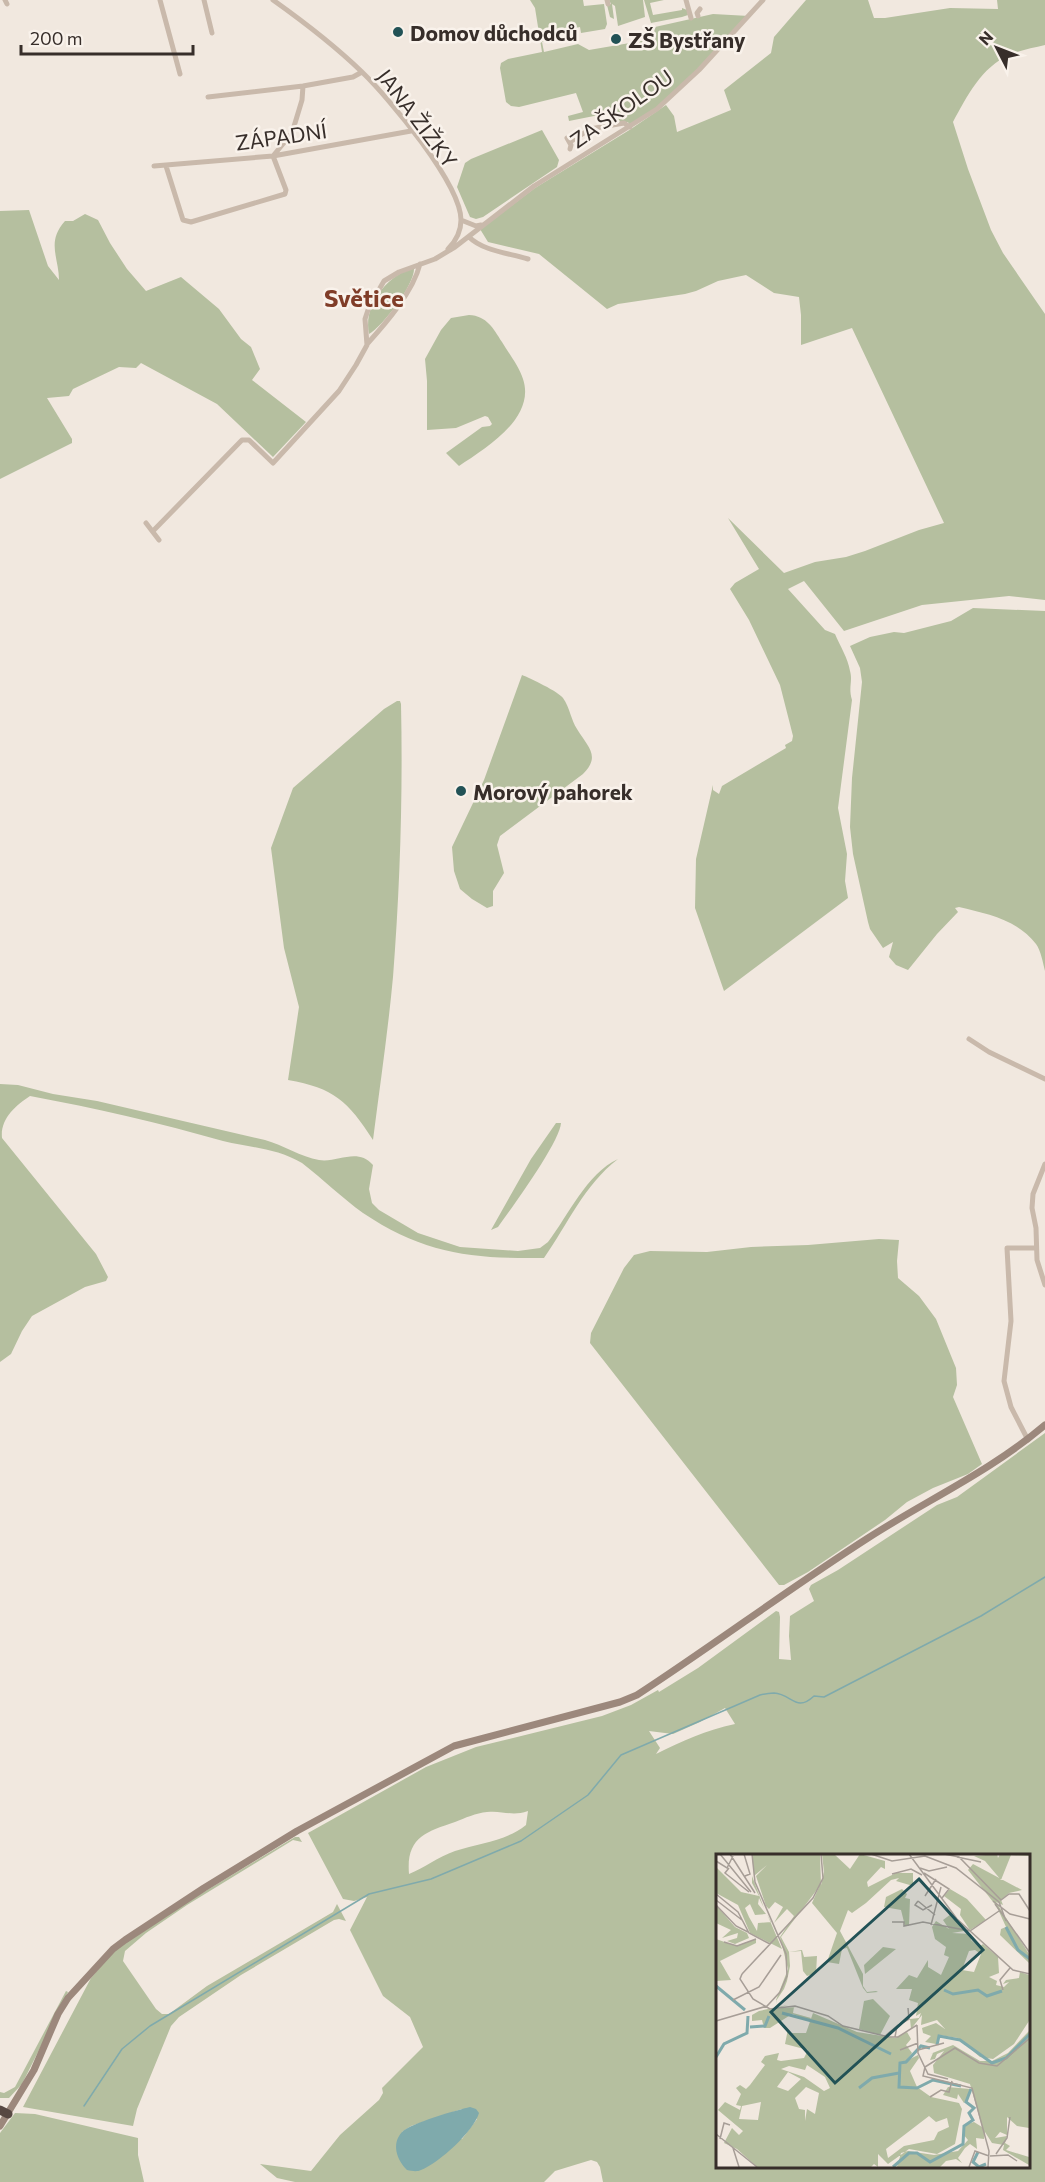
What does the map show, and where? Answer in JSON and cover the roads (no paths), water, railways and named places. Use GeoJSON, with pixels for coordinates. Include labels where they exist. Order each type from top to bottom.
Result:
{"type":"FeatureCollection","features":[{"type":"Feature","properties":{"kind":"street"},"geometry":{"type":"LineString","coordinates":[[160,0],[180,74]]}},
{"type":"Feature","properties":{"kind":"street"},"geometry":{"type":"LineString","coordinates":[[204,0],[212,33]]}},
{"type":"Feature","properties":{"kind":"street","name":"JANA ŽIŽKY"},"geometry":{"type":"LineString","coordinates":[[273,0],[308,25],[362,72],[385,96],[437,165],[457,202],[461,220]]}},
{"type":"Feature","properties":{"kind":"street"},"geometry":{"type":"LineString","coordinates":[[686,0],[693,15]]}},
{"type":"Feature","properties":{"kind":"street","name":"ZA ŠKOLOU"},"geometry":{"type":"LineString","coordinates":[[367,345],[365,319],[379,288],[389,277],[443,254],[469,237],[534,186],[630,128],[669,99],[763,0]]}},
{"type":"Feature","properties":{"kind":"street"},"geometry":{"type":"LineString","coordinates":[[681,5],[693,15]]}},
{"type":"Feature","properties":{"kind":"street"},"geometry":{"type":"LineString","coordinates":[[693,15],[697,14],[700,9]]}},
{"type":"Feature","properties":{"kind":"street"},"geometry":{"type":"LineString","coordinates":[[208,97],[303,86],[353,77],[362,72]]}},
{"type":"Feature","properties":{"kind":"street"},"geometry":{"type":"LineString","coordinates":[[166,166],[183,220],[191,222],[285,194],[286,190],[273,156],[292,133],[302,100],[303,86]]}},
{"type":"Feature","properties":{"kind":"street"},"geometry":{"type":"LineString","coordinates":[[569,143],[590,129],[624,123],[630,128]]}},
{"type":"Feature","properties":{"kind":"street","name":"ZÁPADNÍ"},"geometry":{"type":"LineString","coordinates":[[154,166],[273,156],[411,131]]}},
{"type":"Feature","properties":{"kind":"street"},"geometry":{"type":"LineString","coordinates":[[443,254],[456,237],[461,220],[483,225]]}},
{"type":"Feature","properties":{"kind":"street"},"geometry":{"type":"LineString","coordinates":[[469,237],[473,242],[487,248],[528,259]]}},
{"type":"Feature","properties":{"kind":"street"},"geometry":{"type":"LineString","coordinates":[[153,531],[238,442],[247,439],[273,463],[343,386],[367,345],[394,311],[420,264]]}},
{"type":"Feature","properties":{"kind":"street"},"geometry":{"type":"LineString","coordinates":[[146,523],[159,540]]}},
{"type":"Feature","properties":{"kind":"street"},"geometry":{"type":"LineString","coordinates":[[969,1039],[989,1052],[1045,1079]]}},
{"type":"Feature","properties":{"kind":"street"},"geometry":{"type":"LineString","coordinates":[[1045,1164],[1032,1194],[1035,1248],[1045,1285]]}},
{"type":"Feature","properties":{"kind":"street"},"geometry":{"type":"LineString","coordinates":[[1028,1440],[1011,1407],[1004,1381],[1011,1321],[1007,1248],[1035,1248]]}},
{"type":"Feature","properties":{"kind":"street"},"geometry":{"type":"LineString","coordinates":[[0,2126],[4,2112],[34,2070],[58,2014],[68,1998],[113,1948],[185,1900],[297,1831],[454,1746],[620,1702],[637,1695],[902,1516],[991,1466],[1045,1425]]}},
{"type":"Feature","properties":{"kind":"water"},"geometry":{"type":"Polygon","coordinates":[[[470,2107],[479,2113],[470,2129],[455,2146],[437,2161],[418,2171],[407,2170],[400,2162],[396,2147],[402,2132],[424,2121],[470,2107]]]}},
{"type":"Feature","properties":{"kind":"waterway"},"geometry":{"type":"LineString","coordinates":[[84,2106],[122,2049],[150,2026],[369,1894],[431,1879],[521,1841],[588,1795],[621,1755],[760,1695],[780,1694],[798,1703],[808,1701],[814,1696],[824,1697],[981,1616],[1045,1577]]}},
{"type":"Feature","properties":{"kind":"place","name":"Domov důchodců"},"geometry":{"type":"Point","coordinates":[398,32]}},
{"type":"Feature","properties":{"kind":"place","name":"ZŠ Bystřany"},"geometry":{"type":"Point","coordinates":[616,39]}},
{"type":"Feature","properties":{"kind":"place","name":"Morový pahorek"},"geometry":{"type":"Point","coordinates":[461,791]}},
{"type":"Feature","properties":{"kind":"district","name":"Světice"},"geometry":{"type":"Point","coordinates":[364,297]}}]}
